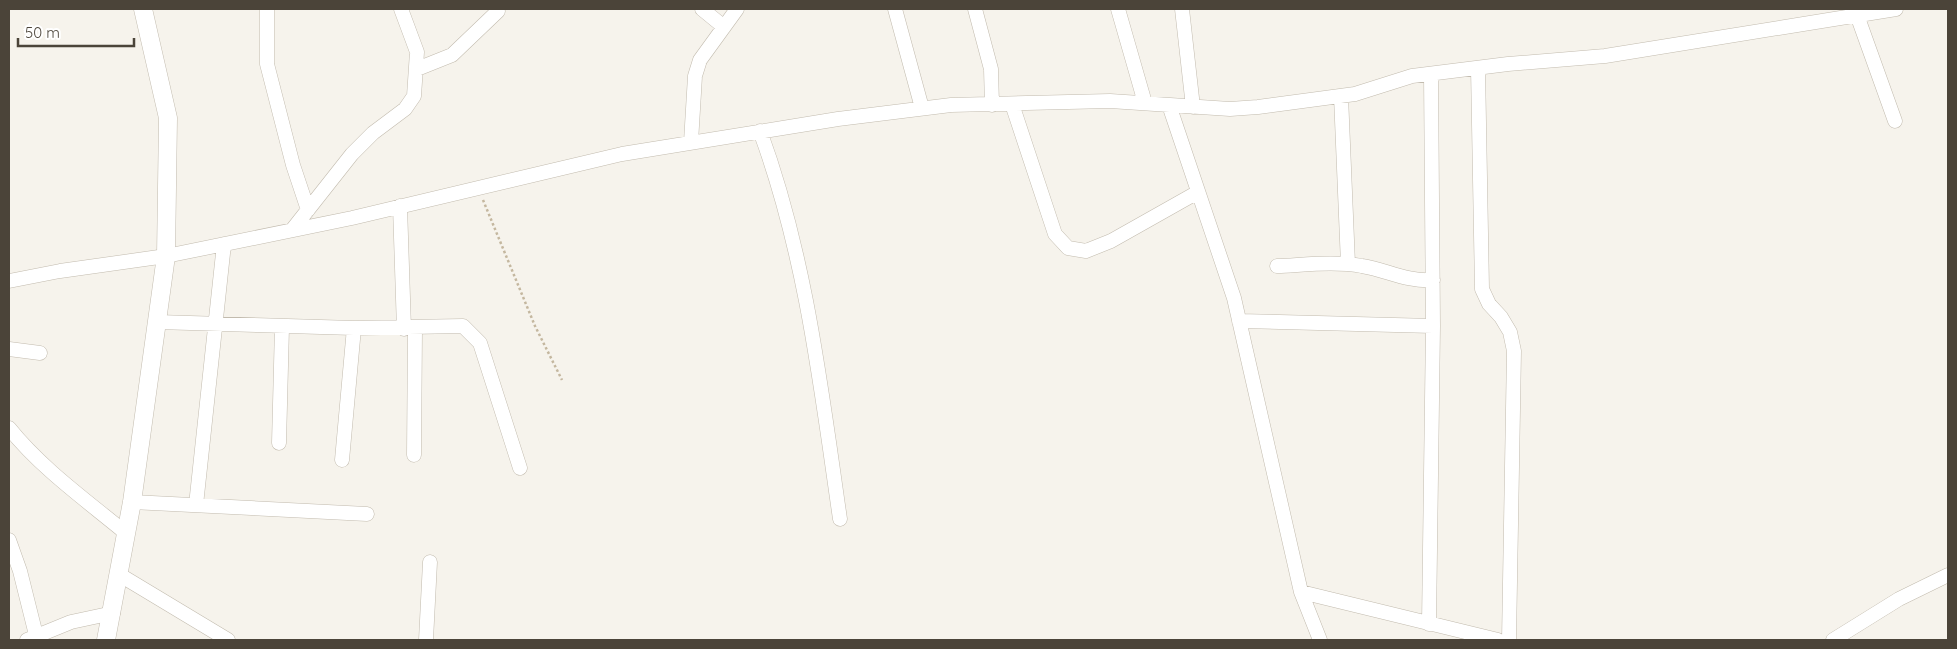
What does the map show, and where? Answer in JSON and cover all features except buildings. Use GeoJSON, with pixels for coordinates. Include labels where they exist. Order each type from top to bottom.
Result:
{"type":"FeatureCollection","features":[{"type":"Feature","properties":{"kind":"street"},"geometry":{"type":"LineString","coordinates":[[106,640],[113,613],[132,502],[166,256],[168,118],[143,9]]}},
{"type":"Feature","properties":{"kind":"street"},"geometry":{"type":"LineString","coordinates":[[267,9],[267,64],[293,165],[308,210]]}},
{"type":"Feature","properties":{"kind":"street"},"geometry":{"type":"LineString","coordinates":[[292,230],[352,154],[373,133],[406,109],[414,96],[418,69],[417,52],[401,9]]}},
{"type":"Feature","properties":{"kind":"street"},"geometry":{"type":"LineString","coordinates":[[702,9],[724,27]]}},
{"type":"Feature","properties":{"kind":"street"},"geometry":{"type":"LineString","coordinates":[[691,142],[695,76],[700,60],[737,9]]}},
{"type":"Feature","properties":{"kind":"street"},"geometry":{"type":"LineString","coordinates":[[895,9],[922,108]]}},
{"type":"Feature","properties":{"kind":"street"},"geometry":{"type":"LineString","coordinates":[[975,9],[991,69],[992,104]]}},
{"type":"Feature","properties":{"kind":"street"},"geometry":{"type":"LineString","coordinates":[[1118,9],[1145,103]]}},
{"type":"Feature","properties":{"kind":"street"},"geometry":{"type":"LineString","coordinates":[[1182,9],[1194,107]]}},
{"type":"Feature","properties":{"kind":"street"},"geometry":{"type":"LineString","coordinates":[[9,281],[60,271],[166,256],[400,206],[622,154],[760,131],[952,104],[1110,101],[1230,109],[1258,107],[1341,96],[1412,76],[1605,56],[1822,14],[1857,15],[1896,9]]}},
{"type":"Feature","properties":{"kind":"street"},"geometry":{"type":"LineString","coordinates":[[418,69],[452,55],[498,11]]}},
{"type":"Feature","properties":{"kind":"street"},"geometry":{"type":"LineString","coordinates":[[1857,15],[1895,121]]}},
{"type":"Feature","properties":{"kind":"street"},"geometry":{"type":"LineString","coordinates":[[1478,68],[1482,289],[1489,304],[1501,316],[1510,332],[1514,351],[1509,640]]}},
{"type":"Feature","properties":{"kind":"street"},"geometry":{"type":"LineString","coordinates":[[1428,624],[1433,326],[1431,74]]}},
{"type":"Feature","properties":{"kind":"street"},"geometry":{"type":"LineString","coordinates":[[1341,96],[1348,264]]}},
{"type":"Feature","properties":{"kind":"street"},"geometry":{"type":"LineString","coordinates":[[1012,104],[1055,234],[1068,248],[1086,251],[1111,241],[1198,192]]}},
{"type":"Feature","properties":{"kind":"street"},"geometry":{"type":"LineString","coordinates":[[1169,105],[1234,298],[1300,592],[1320,640]]}},
{"type":"Feature","properties":{"kind":"street"},"geometry":{"type":"LineString","coordinates":[[760,131],[782,197],[802,277],[817,360],[840,519]]}},
{"type":"Feature","properties":{"kind":"street"},"geometry":{"type":"LineString","coordinates":[[400,206],[410,329],[414,455]]}},
{"type":"Feature","properties":{"kind":"street"},"geometry":{"type":"LineString","coordinates":[[196,505],[224,244]]}},
{"type":"Feature","properties":{"kind":"street"},"geometry":{"type":"LineString","coordinates":[[1277,266],[1348,264],[1363,266],[1404,279],[1433,280]]}},
{"type":"Feature","properties":{"kind":"street"},"geometry":{"type":"LineString","coordinates":[[1239,321],[1433,326]]}},
{"type":"Feature","properties":{"kind":"street"},"geometry":{"type":"LineString","coordinates":[[157,322],[410,329],[463,326],[480,343],[520,468]]}},
{"type":"Feature","properties":{"kind":"street"},"geometry":{"type":"LineString","coordinates":[[279,443],[282,326]]}},
{"type":"Feature","properties":{"kind":"street"},"geometry":{"type":"LineString","coordinates":[[342,460],[354,328]]}},
{"type":"Feature","properties":{"kind":"street"},"geometry":{"type":"LineString","coordinates":[[9,349],[40,353]]}},
{"type":"Feature","properties":{"kind":"street"},"geometry":{"type":"LineString","coordinates":[[9,428],[24,446],[49,470],[127,534]]}},
{"type":"Feature","properties":{"kind":"street"},"geometry":{"type":"LineString","coordinates":[[132,502],[366,514]]}},
{"type":"Feature","properties":{"kind":"street"},"geometry":{"type":"LineString","coordinates":[[9,540],[20,571],[35,639],[71,622],[113,613]]}},
{"type":"Feature","properties":{"kind":"street"},"geometry":{"type":"LineString","coordinates":[[426,640],[430,562]]}},
{"type":"Feature","properties":{"kind":"street"},"geometry":{"type":"LineString","coordinates":[[120,575],[228,640]]}},
{"type":"Feature","properties":{"kind":"street"},"geometry":{"type":"LineString","coordinates":[[1833,640],[1899,599],[1948,575]]}},
{"type":"Feature","properties":{"kind":"street"},"geometry":{"type":"LineString","coordinates":[[1300,592],[1498,640]]}},
{"type":"Feature","properties":{"kind":"path"},"geometry":{"type":"LineString","coordinates":[[478,187],[508,266],[534,326],[562,380]]}}]}
